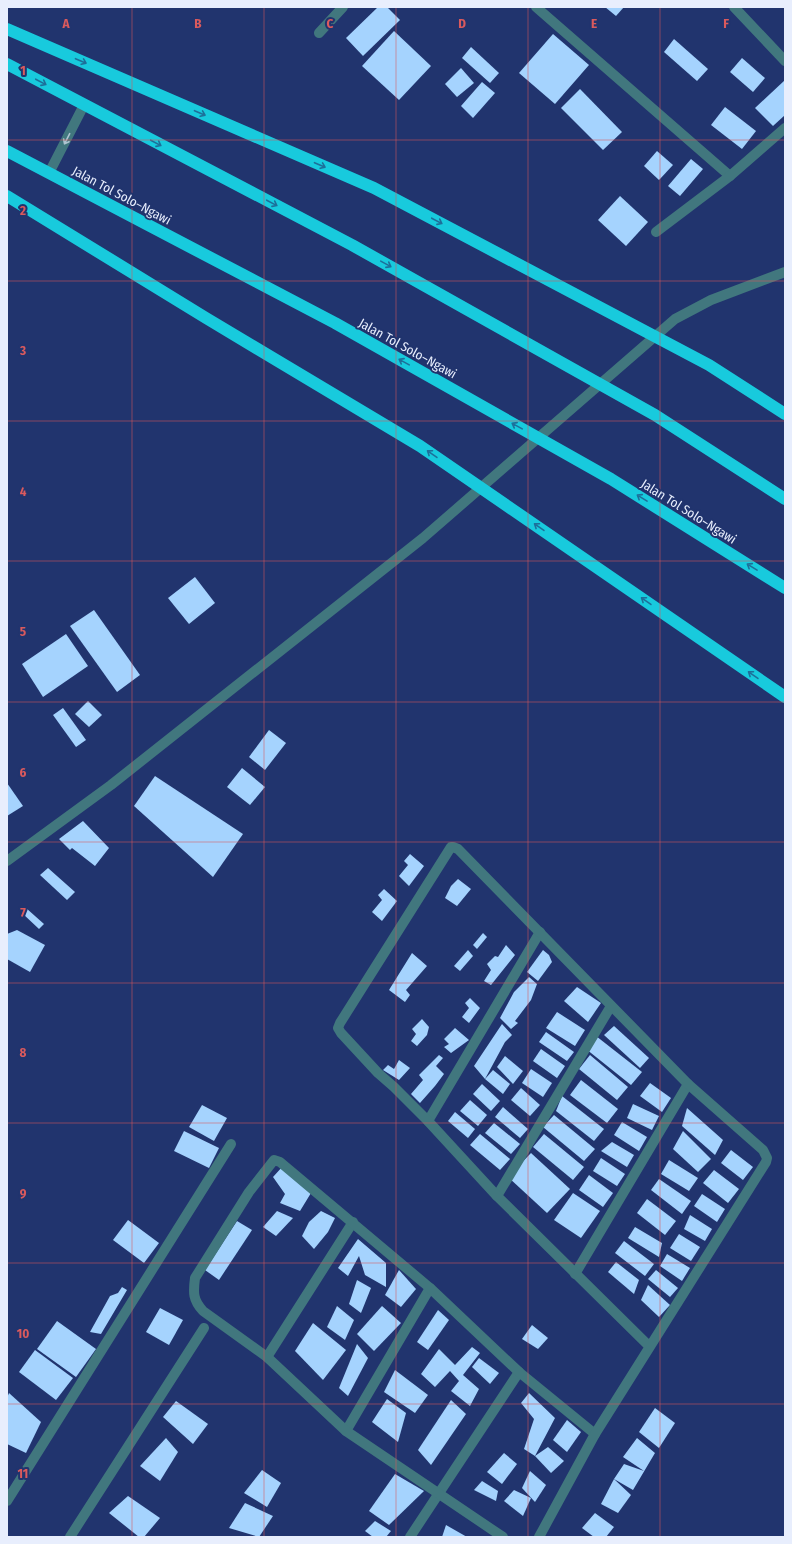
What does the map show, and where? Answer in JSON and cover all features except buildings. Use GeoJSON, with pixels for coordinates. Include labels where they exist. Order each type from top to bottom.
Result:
{"type":"FeatureCollection","features":[{"type":"Feature","properties":{"kind":"highway"},"geometry":{"type":"LineString","coordinates":[[7,29],[374,188],[709,365],[785,414]]}},
{"type":"Feature","properties":{"kind":"highway"},"geometry":{"type":"LineString","coordinates":[[7,64],[352,245],[662,419],[785,499]]}},
{"type":"Feature","properties":{"kind":"highway","name":"Jalan Tol Solo–Ngawi"},"geometry":{"type":"LineString","coordinates":[[7,151],[335,323],[611,479],[785,588]]}},
{"type":"Feature","properties":{"kind":"highway"},"geometry":{"type":"LineString","coordinates":[[7,196],[206,318],[420,446],[785,697]]}},
{"type":"Feature","properties":{"kind":"street"},"geometry":{"type":"LineString","coordinates":[[319,33],[343,7]]}},
{"type":"Feature","properties":{"kind":"street"},"geometry":{"type":"LineString","coordinates":[[536,7],[730,176]]}},
{"type":"Feature","properties":{"kind":"street"},"geometry":{"type":"LineString","coordinates":[[734,7],[785,61]]}},
{"type":"Feature","properties":{"kind":"street"},"geometry":{"type":"LineString","coordinates":[[49,173],[84,105]]}},
{"type":"Feature","properties":{"kind":"street"},"geometry":{"type":"LineString","coordinates":[[656,232],[730,176],[785,128]]}},
{"type":"Feature","properties":{"kind":"street"},"geometry":{"type":"LineString","coordinates":[[7,861],[110,785],[423,538],[675,319],[711,300],[785,272]]}},
{"type":"Feature","properties":{"kind":"street"},"geometry":{"type":"LineString","coordinates":[[539,1537],[595,1434],[767,1158],[763,1150],[688,1084],[458,849],[451,847],[338,1028],[378,1073],[428,1121],[497,1196],[649,1346]]}},
{"type":"Feature","properties":{"kind":"street"},"geometry":{"type":"LineString","coordinates":[[428,1121],[540,932]]}},
{"type":"Feature","properties":{"kind":"street"},"geometry":{"type":"LineString","coordinates":[[497,1196],[611,1006]]}},
{"type":"Feature","properties":{"kind":"street"},"geometry":{"type":"LineString","coordinates":[[575,1274],[688,1084]]}},
{"type":"Feature","properties":{"kind":"street"},"geometry":{"type":"LineString","coordinates":[[7,1501],[231,1144]]}},
{"type":"Feature","properties":{"kind":"street"},"geometry":{"type":"LineString","coordinates":[[503,1537],[346,1432],[267,1357],[203,1311],[196,1303],[194,1292],[195,1278],[249,1192],[273,1161],[278,1161],[353,1222],[430,1288],[519,1372],[595,1434]]}},
{"type":"Feature","properties":{"kind":"street"},"geometry":{"type":"LineString","coordinates":[[267,1357],[353,1222]]}},
{"type":"Feature","properties":{"kind":"street"},"geometry":{"type":"LineString","coordinates":[[346,1432],[430,1288]]}},
{"type":"Feature","properties":{"kind":"street"},"geometry":{"type":"LineString","coordinates":[[70,1537],[204,1328]]}},
{"type":"Feature","properties":{"kind":"street"},"geometry":{"type":"LineString","coordinates":[[410,1537],[519,1372]]}}]}
